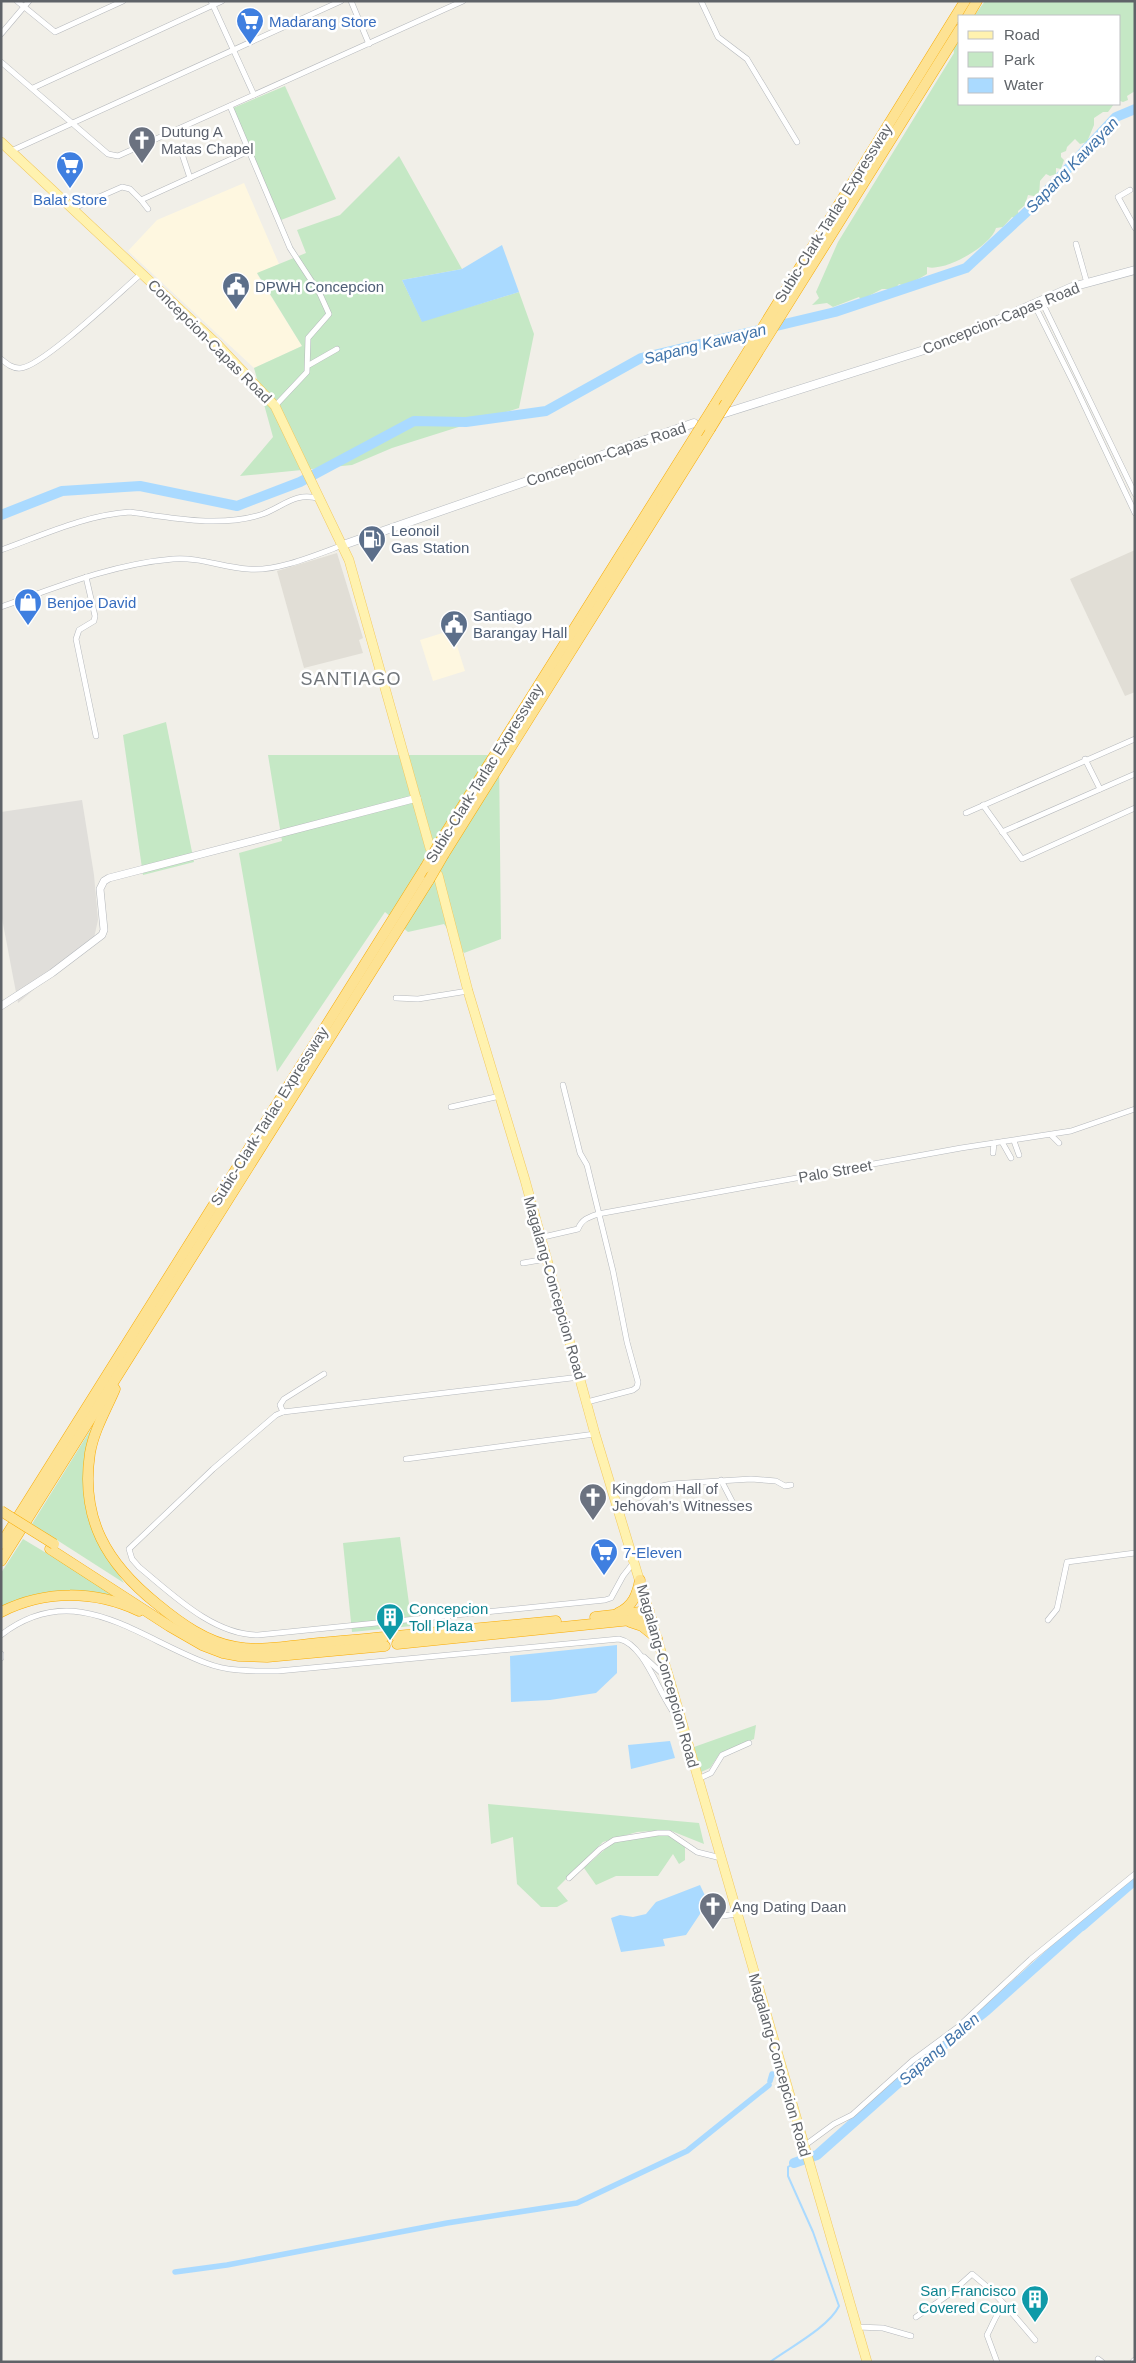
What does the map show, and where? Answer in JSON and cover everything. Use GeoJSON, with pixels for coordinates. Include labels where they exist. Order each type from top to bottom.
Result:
{"type":"FeatureCollection","features":[{"type":"Feature","properties":{"kind":"highway","name":"Subic-Clark-Tarlac Expressway"},"geometry":{"type":"LineString","coordinates":[[3,1540],[425,868],[696,428],[714,406],[964,1]]}},
{"type":"Feature","properties":{"kind":"highway"},"geometry":{"type":"LineString","coordinates":[[969,15],[977,1]]}},
{"type":"Feature","properties":{"kind":"highway","name":"Subic-Clark-Tarlac Expressway"},"geometry":{"type":"LineString","coordinates":[[1,1561],[433,877],[444,854],[725,408],[744,374],[958,32]]}},
{"type":"Feature","properties":{"kind":"highway"},"geometry":{"type":"LineString","coordinates":[[128,1358],[99,1424],[90,1452],[89,1484],[92,1512],[102,1542],[116,1565],[134,1586],[170,1621]]}},
{"type":"Feature","properties":{"kind":"highway"},"geometry":{"type":"LineString","coordinates":[[1,1511],[52,1547]]}},
{"type":"Feature","properties":{"kind":"highway"},"geometry":{"type":"LineString","coordinates":[[1,1518],[52,1547],[170,1621]]}},
{"type":"Feature","properties":{"kind":"highway"},"geometry":{"type":"LineString","coordinates":[[615,1618],[635,1598],[640,1580]]}},
{"type":"Feature","properties":{"kind":"highway"},"geometry":{"type":"LineString","coordinates":[[1,1612],[15,1605],[47,1596],[81,1595],[100,1598],[130,1607],[170,1621],[223,1645],[239,1648],[264,1649],[384,1641]]}},
{"type":"Feature","properties":{"kind":"highway"},"geometry":{"type":"LineString","coordinates":[[396,1640],[650,1614]]}},
{"type":"Feature","properties":{"kind":"highway"},"geometry":{"type":"LineString","coordinates":[[615,1618],[637,1624],[658,1638]]}},
{"type":"Feature","properties":{"kind":"main road","name":"Concepcion-Capas Road"},"geometry":{"type":"LineString","coordinates":[[1,142],[74,208],[218,345],[275,406],[343,545],[696,428]]}},
{"type":"Feature","properties":{"kind":"main road","name":"Concepcion-Capas Road"},"geometry":{"type":"LineString","coordinates":[[725,408],[943,344],[1037,302],[1087,283],[1135,270]]}},
{"type":"Feature","properties":{"kind":"main road"},"geometry":{"type":"LineString","coordinates":[[343,545],[349,560],[430,848]]}},
{"type":"Feature","properties":{"kind":"main road","name":"Magalang-Concepcion Road"},"geometry":{"type":"LineString","coordinates":[[433,877],[500,1096],[595,1434],[658,1638],[867,2362]]}},
{"type":"Feature","properties":{"kind":"street"},"geometry":{"type":"LineString","coordinates":[[17,1],[55,32],[123,1]]}},
{"type":"Feature","properties":{"kind":"street"},"geometry":{"type":"LineString","coordinates":[[1,34],[29,1]]}},
{"type":"Feature","properties":{"kind":"street"},"geometry":{"type":"LineString","coordinates":[[33,88],[212,3],[222,1]]}},
{"type":"Feature","properties":{"kind":"street"},"geometry":{"type":"LineString","coordinates":[[11,151],[73,125],[341,1]]}},
{"type":"Feature","properties":{"kind":"street"},"geometry":{"type":"LineString","coordinates":[[352,1],[369,44]]}},
{"type":"Feature","properties":{"kind":"street"},"geometry":{"type":"LineString","coordinates":[[1,62],[108,154],[118,156],[463,1]]}},
{"type":"Feature","properties":{"kind":"street"},"geometry":{"type":"LineString","coordinates":[[701,1],[718,37],[748,59],[797,142]]}},
{"type":"Feature","properties":{"kind":"street"},"geometry":{"type":"LineString","coordinates":[[212,3],[254,95]]}},
{"type":"Feature","properties":{"kind":"street"},"geometry":{"type":"LineString","coordinates":[[230,106],[290,248],[328,310],[328,317],[308,338],[309,365],[303,378],[275,406]]}},
{"type":"Feature","properties":{"kind":"street"},"geometry":{"type":"LineString","coordinates":[[180,148],[190,178]]}},
{"type":"Feature","properties":{"kind":"street"},"geometry":{"type":"LineString","coordinates":[[141,200],[249,151]]}},
{"type":"Feature","properties":{"kind":"street"},"geometry":{"type":"LineString","coordinates":[[74,208],[122,186],[130,190],[148,209]]}},
{"type":"Feature","properties":{"kind":"street"},"geometry":{"type":"LineString","coordinates":[[1130,190],[1118,198],[1135,228]]}},
{"type":"Feature","properties":{"kind":"street"},"geometry":{"type":"LineString","coordinates":[[1076,244],[1087,283]]}},
{"type":"Feature","properties":{"kind":"street"},"geometry":{"type":"LineString","coordinates":[[1,359],[15,368],[30,366],[65,341],[142,273]]}},
{"type":"Feature","properties":{"kind":"street"},"geometry":{"type":"LineString","coordinates":[[1037,302],[1135,494]]}},
{"type":"Feature","properties":{"kind":"street"},"geometry":{"type":"LineString","coordinates":[[1037,302],[1135,512]]}},
{"type":"Feature","properties":{"kind":"street"},"geometry":{"type":"LineString","coordinates":[[309,365],[337,349]]}},
{"type":"Feature","properties":{"kind":"street"},"geometry":{"type":"LineString","coordinates":[[1,550],[88,518],[116,513],[130,512],[215,521],[242,519],[264,513],[303,495],[319,496]]}},
{"type":"Feature","properties":{"kind":"street"},"geometry":{"type":"LineString","coordinates":[[1,607],[86,577],[135,565],[173,559],[200,560],[238,568],[260,569],[312,557],[343,545]]}},
{"type":"Feature","properties":{"kind":"street"},"geometry":{"type":"LineString","coordinates":[[86,577],[95,616],[94,621],[79,630],[76,639],[96,736]]}},
{"type":"Feature","properties":{"kind":"street"},"geometry":{"type":"LineString","coordinates":[[966,813],[1085,759],[1135,739]]}},
{"type":"Feature","properties":{"kind":"street"},"geometry":{"type":"LineString","coordinates":[[1085,759],[1100,789]]}},
{"type":"Feature","properties":{"kind":"street"},"geometry":{"type":"LineString","coordinates":[[1002,832],[1135,774]]}},
{"type":"Feature","properties":{"kind":"street"},"geometry":{"type":"LineString","coordinates":[[1,1006],[52,973],[102,935],[100,889],[104,881],[417,798]]}},
{"type":"Feature","properties":{"kind":"street"},"geometry":{"type":"LineString","coordinates":[[983,805],[1022,859],[1135,808]]}},
{"type":"Feature","properties":{"kind":"street"},"geometry":{"type":"LineString","coordinates":[[396,998],[418,999],[468,991]]}},
{"type":"Feature","properties":{"kind":"street"},"geometry":{"type":"LineString","coordinates":[[563,1085],[580,1154],[587,1165],[614,1271],[627,1342],[638,1385],[633,1390],[587,1402]]}},
{"type":"Feature","properties":{"kind":"street"},"geometry":{"type":"LineString","coordinates":[[451,1107],[500,1096]]}},
{"type":"Feature","properties":{"kind":"street","name":"Palo Street"},"geometry":{"type":"LineString","coordinates":[[540,1238],[578,1229],[588,1217],[598,1214],[994,1143],[1071,1132],[1135,1109]]}},
{"type":"Feature","properties":{"kind":"street"},"geometry":{"type":"LineString","coordinates":[[1051,1135],[1059,1144]]}},
{"type":"Feature","properties":{"kind":"street"},"geometry":{"type":"LineString","coordinates":[[1014,1140],[1019,1155]]}},
{"type":"Feature","properties":{"kind":"street"},"geometry":{"type":"LineString","coordinates":[[1002,1142],[1012,1158]]}},
{"type":"Feature","properties":{"kind":"street"},"geometry":{"type":"LineString","coordinates":[[993,1153],[994,1143]]}},
{"type":"Feature","properties":{"kind":"street"},"geometry":{"type":"LineString","coordinates":[[523,1264],[546,1260]]}},
{"type":"Feature","properties":{"kind":"street"},"geometry":{"type":"LineString","coordinates":[[283,1412],[280,1405],[284,1399],[324,1374]]}},
{"type":"Feature","properties":{"kind":"street"},"geometry":{"type":"LineString","coordinates":[[580,1378],[283,1412],[276,1415],[213,1469],[129,1549],[132,1559],[139,1567],[203,1616],[224,1628],[246,1635],[605,1600],[611,1598],[623,1576],[635,1562]]}},
{"type":"Feature","properties":{"kind":"street"},"geometry":{"type":"LineString","coordinates":[[406,1459],[595,1434]]}},
{"type":"Feature","properties":{"kind":"street"},"geometry":{"type":"LineString","coordinates":[[618,1508],[642,1503],[662,1486],[681,1483],[709,1484],[721,1480],[751,1479],[776,1481],[784,1486],[791,1486]]}},
{"type":"Feature","properties":{"kind":"street"},"geometry":{"type":"LineString","coordinates":[[721,1480],[736,1509]]}},
{"type":"Feature","properties":{"kind":"street"},"geometry":{"type":"LineString","coordinates":[[1048,1620],[1057,1609],[1067,1562],[1135,1553]]}},
{"type":"Feature","properties":{"kind":"street"},"geometry":{"type":"LineString","coordinates":[[1,1635],[25,1621],[50,1612],[88,1613],[126,1624],[178,1652],[207,1663],[243,1670],[278,1671],[610,1639],[624,1640],[670,1681]]}},
{"type":"Feature","properties":{"kind":"street"},"geometry":{"type":"LineString","coordinates":[[642,1655],[668,1709],[683,1724]]}},
{"type":"Feature","properties":{"kind":"street"},"geometry":{"type":"LineString","coordinates":[[698,1779],[711,1773],[722,1756],[749,1743]]}},
{"type":"Feature","properties":{"kind":"street"},"geometry":{"type":"LineString","coordinates":[[569,1878],[608,1843],[614,1840],[658,1833],[669,1833],[697,1852],[721,1858]]}},
{"type":"Feature","properties":{"kind":"street"},"geometry":{"type":"LineString","coordinates":[[804,2149],[834,2124],[852,2115],[912,2061],[958,2027],[1031,1959],[1135,1874]]}},
{"type":"Feature","properties":{"kind":"street"},"geometry":{"type":"LineString","coordinates":[[708,1918],[737,1914]]}},
{"type":"Feature","properties":{"kind":"street"},"geometry":{"type":"LineString","coordinates":[[916,2317],[951,2293],[953,2288],[972,2274],[991,2290],[1035,2340]]}},
{"type":"Feature","properties":{"kind":"street"},"geometry":{"type":"LineString","coordinates":[[998,2362],[986,2335],[995,2322],[998,2311],[1005,2306]]}},
{"type":"Feature","properties":{"kind":"street"},"geometry":{"type":"LineString","coordinates":[[857,2327],[883,2328],[911,2336]]}},
{"type":"Feature","properties":{"kind":"shaded area","name":"DPWH Concepcion"},"geometry":{"type":"Polygon","coordinates":[[[244,183],[279,264],[257,274],[302,346],[254,368],[128,251],[157,220],[244,183]]]}},
{"type":"Feature","properties":{"kind":"shaded area"},"geometry":{"type":"Polygon","coordinates":[[[1135,550],[1135,692],[1125,696],[1070,579],[1135,550]]]}},
{"type":"Feature","properties":{"kind":"shaded area"},"geometry":{"type":"Polygon","coordinates":[[[337,553],[363,638],[359,640],[363,653],[304,668],[277,571],[337,553]]]}},
{"type":"Feature","properties":{"kind":"shaded area"},"geometry":{"type":"Polygon","coordinates":[[[452,630],[465,671],[433,681],[420,640],[452,630]]]}},
{"type":"Feature","properties":{"kind":"shaded area"},"geometry":{"type":"Polygon","coordinates":[[[82,800],[94,875],[98,920],[94,938],[18,1003],[1,913],[1,812],[82,800]]]}},
{"type":"Feature","properties":{"kind":"green space"},"geometry":{"type":"Polygon","coordinates":[[[985,1],[1135,1],[1135,91],[1127,96],[1128,100],[1121,101],[1121,15],[975,15],[985,1]]]}},
{"type":"Feature","properties":{"kind":"green space"},"geometry":{"type":"Polygon","coordinates":[[[958,40],[958,105],[1113,105],[1108,112],[1103,112],[1094,118],[1094,125],[1087,142],[1080,144],[1075,139],[1067,147],[1066,151],[1061,153],[1061,157],[1064,160],[1061,169],[1056,168],[1056,174],[1050,176],[1046,174],[1040,181],[1039,197],[1028,195],[1025,205],[1018,211],[1019,216],[1016,219],[1012,217],[1003,227],[996,228],[986,242],[977,250],[945,266],[927,267],[927,274],[904,286],[899,284],[895,289],[882,289],[861,300],[859,297],[833,307],[827,303],[812,305],[819,298],[816,292],[838,242],[954,53],[953,47],[958,40]]]}},
{"type":"Feature","properties":{"kind":"green space"},"geometry":{"type":"Polygon","coordinates":[[[285,86],[336,199],[281,220],[233,108],[285,86]]]}},
{"type":"Feature","properties":{"kind":"green space"},"geometry":{"type":"Polygon","coordinates":[[[399,156],[462,269],[402,280],[422,321],[519,292],[534,334],[519,408],[392,448],[352,465],[240,476],[273,437],[254,368],[302,346],[257,273],[306,253],[297,230],[340,215],[399,156]]]}},
{"type":"Feature","properties":{"kind":"green space"},"geometry":{"type":"Polygon","coordinates":[[[166,722],[194,862],[143,875],[123,735],[166,722]]]}},
{"type":"Feature","properties":{"kind":"green space"},"geometry":{"type":"Polygon","coordinates":[[[268,755],[499,755],[501,939],[464,953],[444,924],[408,932],[385,912],[277,1072],[239,853],[282,841],[268,755]]]}},
{"type":"Feature","properties":{"kind":"green space"},"geometry":{"type":"Polygon","coordinates":[[[91,1429],[88,1512],[99,1544],[124,1583],[32,1524],[91,1429]]]}},
{"type":"Feature","properties":{"kind":"green space"},"geometry":{"type":"Polygon","coordinates":[[[400,1537],[412,1626],[352,1632],[343,1543],[400,1537]]]}},
{"type":"Feature","properties":{"kind":"green space"},"geometry":{"type":"Polygon","coordinates":[[[23,1539],[116,1595],[115,1598],[101,1595],[1,1608],[1,1573],[23,1539]]]}},
{"type":"Feature","properties":{"kind":"green space"},"geometry":{"type":"Polygon","coordinates":[[[756,1725],[754,1739],[720,1753],[710,1768],[701,1772],[694,1747],[756,1725]]]}},
{"type":"Feature","properties":{"kind":"green space"},"geometry":{"type":"Polygon","coordinates":[[[488,1804],[699,1823],[704,1844],[669,1830],[637,1832],[603,1842],[557,1888],[568,1901],[557,1907],[541,1907],[517,1884],[513,1837],[491,1844],[488,1804]]]}},
{"type":"Feature","properties":{"kind":"green space"},"geometry":{"type":"Polygon","coordinates":[[[660,1834],[669,1836],[685,1847],[685,1860],[679,1864],[673,1854],[658,1876],[616,1876],[596,1885],[584,1868],[612,1843],[660,1834]]]}},
{"type":"Feature","properties":{"kind":"water"},"geometry":{"type":"Polygon","coordinates":[[[502,245],[519,292],[422,322],[402,280],[462,269],[502,245]]]}},
{"type":"Feature","properties":{"kind":"water"},"geometry":{"type":"Polygon","coordinates":[[[617,1645],[617,1673],[596,1693],[550,1700],[511,1702],[510,1656],[617,1645]]]}},
{"type":"Feature","properties":{"kind":"water"},"geometry":{"type":"Polygon","coordinates":[[[670,1741],[675,1758],[631,1769],[628,1745],[670,1741]]]}},
{"type":"Feature","properties":{"kind":"water"},"geometry":{"type":"Polygon","coordinates":[[[700,1885],[708,1902],[686,1935],[663,1939],[665,1946],[621,1952],[611,1918],[620,1915],[633,1917],[646,1914],[656,1902],[700,1885]]]}},
{"type":"Feature","properties":{"kind":"waterway","name":"Sapang Kawayan"},"geometry":{"type":"LineString","coordinates":[[1,515],[62,491],[140,486],[237,506],[300,482],[414,421],[466,422],[546,411],[641,358],[835,312],[966,268],[1033,206],[1116,117],[1135,109]]}},
{"type":"Feature","properties":{"kind":"waterway","name":"Sapang Balen"},"geometry":{"type":"LineString","coordinates":[[1082,1926],[1135,1880]]}},
{"type":"Feature","properties":{"kind":"waterway","name":"Sapang Balen"},"geometry":{"type":"LineString","coordinates":[[794,2163],[817,2155],[915,2068],[987,2010],[1080,1927]]}},
{"type":"Feature","properties":{"kind":"waterway"},"geometry":{"type":"LineString","coordinates":[[770,2081],[772,2074]]}},
{"type":"Feature","properties":{"kind":"waterway"},"geometry":{"type":"LineString","coordinates":[[175,2272],[227,2265],[447,2223],[577,2203],[687,2151],[769,2085]]}},
{"type":"Feature","properties":{"kind":"waterway"},"geometry":{"type":"LineString","coordinates":[[770,2362],[827,2322],[839,2306],[813,2232],[788,2176],[788,2167],[794,2163]]}},
{"type":"Feature","properties":{"kind":"place","name":"Madarang Store"},"geometry":{"type":"Point","coordinates":[250,45]}},
{"type":"Feature","properties":{"kind":"place","name":"Dutung A Matas Chapel"},"geometry":{"type":"Point","coordinates":[142,164]}},
{"type":"Feature","properties":{"kind":"place","name":"Balat Store"},"geometry":{"type":"Point","coordinates":[70,189]}},
{"type":"Feature","properties":{"kind":"place","name":"DPWH Concepcion"},"geometry":{"type":"Point","coordinates":[236,310]}},
{"type":"Feature","properties":{"kind":"place","name":"Leonoil Gas Station"},"geometry":{"type":"Point","coordinates":[372,563]}},
{"type":"Feature","properties":{"kind":"place","name":"Benjoe David"},"geometry":{"type":"Point","coordinates":[28,626]}},
{"type":"Feature","properties":{"kind":"place","name":"Santiago Barangay Hall"},"geometry":{"type":"Point","coordinates":[454,648]}},
{"type":"Feature","properties":{"kind":"place","name":"Kingdom Hall of Jehovah's Witnesses"},"geometry":{"type":"Point","coordinates":[593,1521]}},
{"type":"Feature","properties":{"kind":"place","name":"7-Eleven"},"geometry":{"type":"Point","coordinates":[604,1576]}},
{"type":"Feature","properties":{"kind":"place","name":"Concepcion Toll Plaza"},"geometry":{"type":"Point","coordinates":[390,1641]}},
{"type":"Feature","properties":{"kind":"place","name":"Ang Dating Daan"},"geometry":{"type":"Point","coordinates":[713,1930]}},
{"type":"Feature","properties":{"kind":"place","name":"San Francisco Covered Court"},"geometry":{"type":"Point","coordinates":[1035,2323]}},
{"type":"Feature","properties":{"kind":"district","name":"SANTIAGO"},"geometry":{"type":"Point","coordinates":[351,679]}}]}
